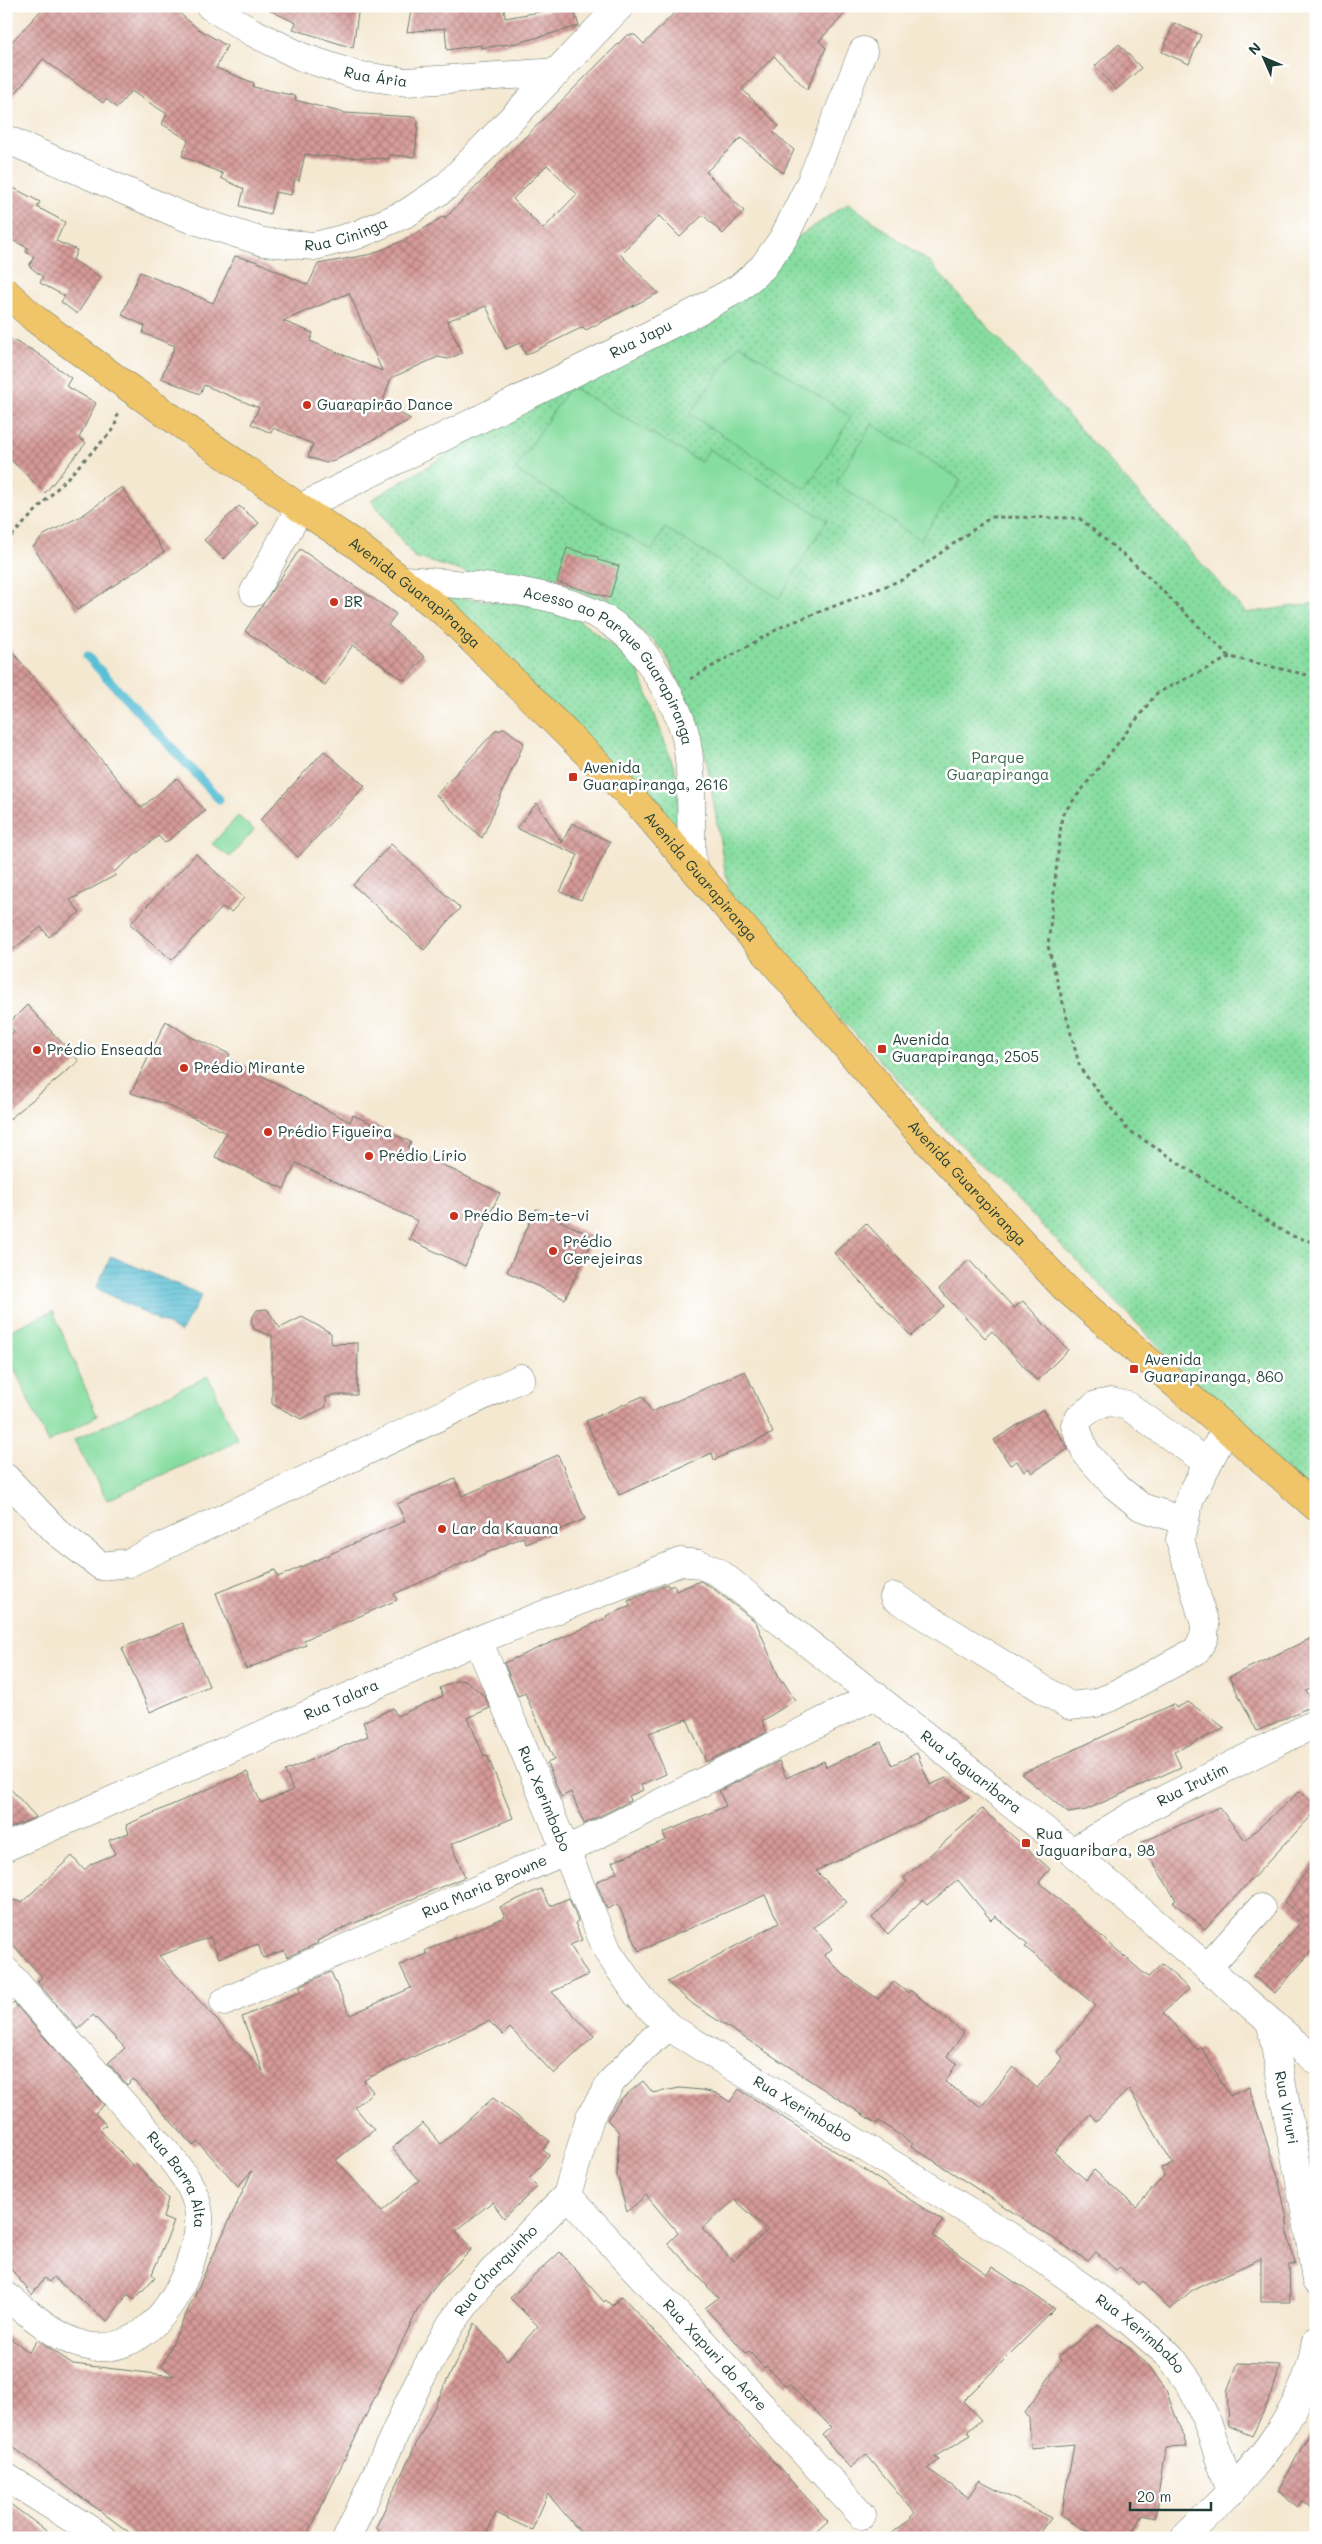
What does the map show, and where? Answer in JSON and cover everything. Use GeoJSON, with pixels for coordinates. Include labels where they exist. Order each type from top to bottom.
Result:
{"type":"FeatureCollection","features":[{"type":"Feature","properties":{"kind":"main road","name":"Avenida Guarapiranga"},"geometry":{"type":"LineString","coordinates":[[6,292],[35,319],[125,385],[404,580],[447,614],[503,676],[640,806],[692,864],[896,1106],[1050,1273],[1225,1430],[1316,1507]]}},
{"type":"Feature","properties":{"kind":"street","name":"Rua Ária"},"geometry":{"type":"LineString","coordinates":[[210,6],[252,32],[302,57],[356,76],[406,82],[558,72]]}},
{"type":"Feature","properties":{"kind":"street","name":"Rua Cininga"},"geometry":{"type":"LineString","coordinates":[[6,139],[185,217],[262,242],[315,246],[357,234],[407,213],[447,186],[620,6]]}},
{"type":"Feature","properties":{"kind":"street","name":"Rua Japu"},"geometry":{"type":"LineString","coordinates":[[300,508],[739,288],[763,268],[784,237],[810,184],[862,52]]}},
{"type":"Feature","properties":{"kind":"street"},"geometry":{"type":"LineString","coordinates":[[254,592],[300,508]]}},
{"type":"Feature","properties":{"kind":"street","name":"Acesso ao Parque Guarapiranga"},"geometry":{"type":"LineString","coordinates":[[404,580],[478,586],[548,598],[589,610],[617,626],[644,653],[668,691],[685,737],[691,786],[692,864]]}},
{"type":"Feature","properties":{"kind":"street"},"geometry":{"type":"LineString","coordinates":[[6,1478],[58,1532],[101,1566],[128,1563],[521,1378]]}},
{"type":"Feature","properties":{"kind":"street"},"geometry":{"type":"LineString","coordinates":[[1185,1521],[1141,1507],[1114,1484],[1086,1453],[1075,1425],[1080,1416],[1096,1405],[1111,1402],[1128,1406],[1208,1463]]}},
{"type":"Feature","properties":{"kind":"street"},"geometry":{"type":"LineString","coordinates":[[894,1597],[1070,1706],[1096,1703],[1196,1651],[1204,1638],[1205,1626],[1180,1540],[1190,1498],[1225,1430]]}},
{"type":"Feature","properties":{"kind":"street","name":"Rua Talara"},"geometry":{"type":"LineString","coordinates":[[6,1847],[478,1640],[680,1562]]}},
{"type":"Feature","properties":{"kind":"street","name":"Rua Jaguaribara"},"geometry":{"type":"LineString","coordinates":[[680,1562],[699,1564],[718,1572],[1072,1852],[1271,2024],[1316,2060]]}},
{"type":"Feature","properties":{"kind":"street","name":"Rua Xerimbabo"},"geometry":{"type":"LineString","coordinates":[[478,1640],[608,1952],[637,1994],[669,2027],[1022,2244],[1127,2319],[1171,2357],[1191,2385],[1208,2424],[1231,2492]]}},
{"type":"Feature","properties":{"kind":"street","name":"Rua Maria Browne"},"geometry":{"type":"LineString","coordinates":[[224,2002],[567,1850],[875,1695]]}},
{"type":"Feature","properties":{"kind":"street","name":"Rua Irutim"},"geometry":{"type":"LineString","coordinates":[[1072,1852],[1135,1814],[1316,1722]]}},
{"type":"Feature","properties":{"kind":"street"},"geometry":{"type":"LineString","coordinates":[[1207,1968],[1261,1908]]}},
{"type":"Feature","properties":{"kind":"street","name":"Rua Barra Alta"},"geometry":{"type":"LineString","coordinates":[[6,1971],[188,2180],[198,2208],[198,2234],[190,2268],[178,2292],[163,2315],[144,2333],[132,2340],[110,2346],[84,2345],[61,2336],[6,2296]]}},
{"type":"Feature","properties":{"kind":"street","name":"Rua Viruri"},"geometry":{"type":"LineString","coordinates":[[1271,2024],[1310,2232],[1316,2281]]}},
{"type":"Feature","properties":{"kind":"street","name":"Rua Charquinho"},"geometry":{"type":"LineString","coordinates":[[347,2538],[418,2383],[451,2324],[482,2282],[567,2195],[590,2117],[612,2082],[647,2044],[669,2027]]}},
{"type":"Feature","properties":{"kind":"street","name":"Rua Xapuri do Acre"},"geometry":{"type":"LineString","coordinates":[[567,2195],[862,2515]]}},
{"type":"Feature","properties":{"kind":"street"},"geometry":{"type":"LineString","coordinates":[[1184,2538],[1231,2492],[1274,2441],[1294,2406],[1313,2363],[1316,2341]]}},
{"type":"Feature","properties":{"kind":"street"},"geometry":{"type":"LineString","coordinates":[[6,2477],[103,2538]]}},
{"type":"Feature","properties":{"kind":"path"},"geometry":{"type":"LineString","coordinates":[[6,542],[114,429],[125,385]]}},
{"type":"Feature","properties":{"kind":"path"},"geometry":{"type":"LineString","coordinates":[[668,691],[783,626],[904,579],[991,517],[1079,518],[1138,567],[1230,656],[1316,677]]}},
{"type":"Feature","properties":{"kind":"path"},"geometry":{"type":"LineString","coordinates":[[1230,656],[1158,693],[1062,815],[1048,946],[1080,1068],[1127,1129],[1289,1235],[1316,1243]]}},
{"type":"Feature","properties":{"kind":"green space","name":"Parque Guarapiranga"},"geometry":{"type":"Polygon","coordinates":[[[848,203],[929,262],[1246,613],[1316,603],[1316,1496],[1231,1422],[1076,1260],[934,1118],[801,976],[735,911],[725,871],[706,757],[684,693],[664,651],[619,611],[588,596],[537,579],[472,574],[414,557],[371,500],[696,306],[848,203]]]}},
{"type":"Feature","properties":{"kind":"green space"},"geometry":{"type":"Polygon","coordinates":[[[739,344],[851,417],[806,489],[690,414],[739,344]]]}},
{"type":"Feature","properties":{"kind":"green space"},"geometry":{"type":"Polygon","coordinates":[[[570,386],[701,462],[709,449],[827,520],[779,598],[665,528],[652,550],[515,470],[570,386]]]}},
{"type":"Feature","properties":{"kind":"green space"},"geometry":{"type":"Polygon","coordinates":[[[872,424],[961,480],[920,540],[836,483],[872,424]]]}},
{"type":"Feature","properties":{"kind":"green space"},"geometry":{"type":"Polygon","coordinates":[[[437,596],[563,608],[636,664],[678,778],[679,828],[669,830],[437,596]]]}},
{"type":"Feature","properties":{"kind":"green space"},"geometry":{"type":"Polygon","coordinates":[[[238,816],[254,830],[230,857],[212,844],[238,816]]]}},
{"type":"Feature","properties":{"kind":"green space"},"geometry":{"type":"Polygon","coordinates":[[[53,1311],[97,1416],[48,1443],[6,1350],[6,1332],[53,1311]]]}},
{"type":"Feature","properties":{"kind":"green space"},"geometry":{"type":"Polygon","coordinates":[[[208,1376],[238,1441],[107,1500],[74,1440],[208,1376]]]}},
{"type":"Feature","properties":{"kind":"water"},"geometry":{"type":"Polygon","coordinates":[[[111,1256],[202,1295],[181,1332],[96,1288],[111,1256]]]}},
{"type":"Feature","properties":{"kind":"building"},"geometry":{"type":"Polygon","coordinates":[[[45,6],[171,6],[197,28],[227,46],[216,68],[254,83],[253,87],[296,96],[295,100],[344,113],[415,117],[418,122],[415,157],[390,155],[389,159],[305,154],[299,181],[295,179],[291,195],[275,192],[270,214],[240,206],[244,189],[221,178],[223,174],[182,156],[188,140],[162,124],[167,114],[131,91],[117,108],[106,99],[103,103],[43,59],[6,105],[6,48],[45,6]]]}},
{"type":"Feature","properties":{"kind":"building"},"geometry":{"type":"Polygon","coordinates":[[[261,6],[359,6],[353,48],[293,29],[296,23],[261,6]]]}},
{"type":"Feature","properties":{"kind":"building"},"geometry":{"type":"Polygon","coordinates":[[[412,6],[504,6],[505,18],[573,6],[579,26],[517,43],[481,48],[481,45],[447,50],[445,28],[407,32],[412,6]]]}},
{"type":"Feature","properties":{"kind":"building"},"geometry":{"type":"Polygon","coordinates":[[[681,6],[852,6],[819,41],[826,48],[807,90],[774,56],[742,89],[779,126],[773,132],[794,150],[783,173],[741,138],[706,172],[744,211],[723,234],[703,215],[680,237],[659,216],[620,254],[658,293],[586,330],[583,327],[526,355],[520,343],[506,349],[486,306],[447,321],[462,353],[448,359],[438,357],[391,378],[382,404],[411,419],[334,461],[326,463],[308,457],[313,444],[273,428],[271,433],[251,424],[259,408],[204,385],[200,394],[161,378],[175,346],[143,333],[145,326],[122,315],[140,272],[213,303],[235,256],[255,261],[308,285],[318,264],[372,254],[409,238],[444,216],[445,218],[627,35],[635,35],[644,44],[681,6]],[[547,165],[513,199],[543,229],[577,194],[547,165]],[[349,293],[283,321],[313,333],[310,341],[382,371],[361,321],[349,293]]]}},
{"type":"Feature","properties":{"kind":"building"},"geometry":{"type":"Polygon","coordinates":[[[1174,23],[1201,35],[1189,64],[1162,52],[1174,23]]]}},
{"type":"Feature","properties":{"kind":"building"},"geometry":{"type":"Polygon","coordinates":[[[1119,44],[1141,68],[1116,90],[1095,66],[1119,44]]]}},
{"type":"Feature","properties":{"kind":"building"},"geometry":{"type":"Polygon","coordinates":[[[6,184],[40,202],[37,207],[65,222],[56,241],[77,250],[73,260],[101,278],[77,314],[61,302],[65,296],[40,283],[43,277],[29,266],[34,257],[26,252],[28,248],[6,237],[6,184]]]}},
{"type":"Feature","properties":{"kind":"building"},"geometry":{"type":"Polygon","coordinates":[[[6,337],[34,351],[71,378],[66,386],[96,403],[79,438],[86,443],[45,493],[6,455],[6,337]]]}},
{"type":"Feature","properties":{"kind":"building"},"geometry":{"type":"Polygon","coordinates":[[[122,487],[164,552],[77,610],[33,547],[44,535],[83,515],[122,487]]]}},
{"type":"Feature","properties":{"kind":"building"},"geometry":{"type":"Polygon","coordinates":[[[239,506],[259,523],[224,559],[204,540],[239,506]]]}},
{"type":"Feature","properties":{"kind":"building"},"geometry":{"type":"Polygon","coordinates":[[[567,548],[598,557],[598,560],[619,566],[610,598],[557,582],[567,548]]]}},
{"type":"Feature","properties":{"kind":"building"},"geometry":{"type":"Polygon","coordinates":[[[300,549],[396,614],[388,625],[425,657],[404,680],[353,645],[325,685],[245,631],[300,549]]]}},
{"type":"Feature","properties":{"kind":"building"},"geometry":{"type":"Polygon","coordinates":[[[6,644],[141,808],[177,778],[205,811],[165,843],[158,836],[114,872],[116,875],[70,900],[80,912],[49,937],[41,927],[6,955],[6,644]]]}},
{"type":"Feature","properties":{"kind":"building"},"geometry":{"type":"Polygon","coordinates":[[[504,728],[524,743],[482,838],[436,795],[497,729],[499,731],[504,728]]]}},
{"type":"Feature","properties":{"kind":"building"},"geometry":{"type":"Polygon","coordinates":[[[324,751],[365,786],[298,857],[260,820],[324,751]]]}},
{"type":"Feature","properties":{"kind":"building"},"geometry":{"type":"Polygon","coordinates":[[[537,803],[562,843],[572,823],[610,842],[581,900],[560,892],[578,855],[516,828],[537,803]]]}},
{"type":"Feature","properties":{"kind":"building"},"geometry":{"type":"Polygon","coordinates":[[[391,844],[460,908],[424,950],[353,885],[391,844]]]}},
{"type":"Feature","properties":{"kind":"building"},"geometry":{"type":"Polygon","coordinates":[[[196,854],[244,898],[231,912],[223,907],[172,960],[130,924],[196,854]]]}},
{"type":"Feature","properties":{"kind":"building","name":"Prédio Enseada"},"geometry":{"type":"Polygon","coordinates":[[[27,1005],[79,1061],[6,1122],[6,1039],[14,1031],[8,1024],[27,1005]]]}},
{"type":"Feature","properties":{"kind":"building"},"geometry":{"type":"Polygon","coordinates":[[[166,1021],[191,1037],[230,1054],[228,1058],[350,1122],[353,1115],[411,1142],[408,1148],[500,1193],[465,1266],[409,1239],[418,1221],[296,1163],[284,1189],[215,1157],[226,1133],[165,1104],[131,1093],[166,1021]]]}},
{"type":"Feature","properties":{"kind":"building","name":"Prédio Cerejeiras"},"geometry":{"type":"Polygon","coordinates":[[[536,1209],[594,1237],[565,1299],[507,1272],[536,1209]]]}},
{"type":"Feature","properties":{"kind":"building"},"geometry":{"type":"Polygon","coordinates":[[[866,1223],[944,1306],[911,1336],[834,1253],[866,1223]]]}},
{"type":"Feature","properties":{"kind":"building"},"geometry":{"type":"Polygon","coordinates":[[[969,1260],[1014,1308],[1023,1301],[1068,1350],[1037,1381],[992,1331],[985,1338],[939,1289],[969,1260]]]}},
{"type":"Feature","properties":{"kind":"building"},"geometry":{"type":"Polygon","coordinates":[[[267,1309],[280,1328],[302,1317],[331,1333],[331,1344],[358,1343],[357,1395],[331,1395],[331,1397],[326,1397],[326,1407],[301,1419],[272,1404],[272,1336],[254,1329],[251,1320],[257,1310],[267,1309]]]}},
{"type":"Feature","properties":{"kind":"building"},"geometry":{"type":"Polygon","coordinates":[[[745,1371],[773,1433],[714,1460],[712,1453],[619,1495],[586,1421],[643,1396],[651,1412],[745,1371]]]}},
{"type":"Feature","properties":{"kind":"building"},"geometry":{"type":"Polygon","coordinates":[[[1043,1409],[1068,1449],[1032,1473],[1029,1468],[1024,1472],[1017,1461],[1010,1465],[994,1440],[1043,1409]]]}},
{"type":"Feature","properties":{"kind":"building"},"geometry":{"type":"Polygon","coordinates":[[[558,1455],[585,1519],[526,1544],[523,1537],[394,1594],[397,1600],[304,1640],[306,1645],[246,1669],[216,1593],[275,1570],[278,1577],[405,1521],[397,1504],[455,1479],[462,1496],[558,1455]]]}},
{"type":"Feature","properties":{"kind":"building"},"geometry":{"type":"Polygon","coordinates":[[[700,1581],[710,1586],[756,1622],[781,1682],[783,1681],[795,1700],[762,1721],[767,1732],[706,1762],[687,1719],[649,1733],[666,1774],[641,1785],[643,1790],[629,1796],[630,1801],[584,1824],[571,1792],[561,1797],[547,1763],[554,1760],[525,1693],[518,1696],[504,1663],[607,1618],[606,1616],[631,1606],[628,1601],[667,1584],[669,1587],[674,1585],[676,1591],[700,1581]]]}},
{"type":"Feature","properties":{"kind":"building"},"geometry":{"type":"Polygon","coordinates":[[[182,1623],[209,1686],[150,1712],[122,1648],[182,1623]]]}},
{"type":"Feature","properties":{"kind":"building"},"geometry":{"type":"Polygon","coordinates":[[[1316,1636],[1316,1687],[1306,1691],[1314,1705],[1257,1731],[1229,1677],[1316,1636]]]}},
{"type":"Feature","properties":{"kind":"building"},"geometry":{"type":"Polygon","coordinates":[[[458,1680],[467,1681],[485,1697],[490,1708],[468,1718],[484,1756],[487,1755],[513,1818],[451,1844],[465,1877],[350,1925],[317,1941],[318,1943],[287,1957],[284,1950],[263,1958],[258,1944],[219,1958],[210,1937],[159,1956],[263,2071],[242,2017],[302,1991],[299,1986],[331,1972],[350,2015],[411,1988],[400,1965],[427,1954],[425,1951],[454,1937],[455,1939],[505,1917],[500,1907],[541,1889],[550,1906],[569,1898],[578,1921],[575,1923],[582,1940],[570,1945],[588,1975],[552,1992],[594,2036],[554,2074],[510,2028],[503,2035],[489,2021],[364,2080],[373,2092],[355,2107],[374,2130],[336,2160],[382,2211],[419,2180],[392,2148],[423,2123],[441,2144],[493,2098],[550,2141],[543,2150],[549,2155],[529,2179],[537,2187],[504,2218],[492,2202],[456,2231],[472,2249],[438,2283],[418,2309],[306,2538],[137,2538],[6,2442],[6,2335],[29,2352],[38,2340],[73,2364],[174,2376],[162,2366],[252,2171],[238,2186],[198,2142],[193,2146],[133,2079],[127,2085],[108,2063],[125,2048],[93,2015],[78,2029],[37,1982],[42,1977],[6,1937],[6,1899],[22,1902],[72,1856],[84,1870],[91,1864],[115,1854],[109,1840],[129,1833],[126,1825],[247,1772],[261,1803],[293,1790],[285,1771],[368,1736],[363,1722],[393,1708],[397,1716],[443,1696],[440,1688],[458,1680]]]}},
{"type":"Feature","properties":{"kind":"building"},"geometry":{"type":"Polygon","coordinates":[[[1188,1702],[1225,1728],[1174,1752],[1181,1767],[1086,1810],[1068,1813],[1021,1774],[1174,1704],[1176,1708],[1188,1702]]]}},
{"type":"Feature","properties":{"kind":"building"},"geometry":{"type":"Polygon","coordinates":[[[881,1742],[892,1765],[917,1753],[930,1785],[946,1778],[969,1798],[816,1871],[847,1902],[814,1927],[832,1949],[824,1955],[844,1975],[878,1999],[894,1982],[908,1993],[910,1990],[964,2033],[947,2056],[957,2063],[945,2082],[981,2107],[1013,2067],[1037,2088],[1063,2058],[1058,2052],[1096,2006],[1025,1947],[1028,1944],[995,1916],[991,1920],[958,1880],[927,1905],[922,1900],[888,1934],[872,1918],[907,1882],[904,1878],[982,1809],[1050,1869],[1039,1882],[1148,1977],[1162,1964],[1189,1989],[1163,2013],[1198,2050],[1201,2047],[1230,2096],[1249,2087],[1277,2174],[1286,2214],[1289,2241],[1295,2263],[1289,2265],[1290,2302],[1261,2302],[1261,2258],[1191,2291],[1170,2310],[1143,2281],[1139,2285],[1120,2267],[1116,2270],[1096,2252],[1088,2261],[911,2146],[913,2144],[879,2121],[877,2124],[694,2005],[667,1982],[779,1923],[765,1895],[639,1951],[618,1904],[607,1909],[596,1882],[617,1872],[612,1862],[666,1840],[663,1833],[726,1806],[719,1791],[779,1761],[786,1778],[824,1761],[826,1767],[881,1742]],[[1129,2089],[1096,2121],[1090,2114],[1054,2152],[1086,2180],[1094,2170],[1136,2207],[1164,2176],[1161,2168],[1173,2164],[1129,2089]]]}},
{"type":"Feature","properties":{"kind":"building"},"geometry":{"type":"Polygon","coordinates":[[[6,1784],[36,1817],[6,1830],[6,1784]]]}},
{"type":"Feature","properties":{"kind":"building"},"geometry":{"type":"Polygon","coordinates":[[[1300,1791],[1314,1804],[1314,1813],[1205,1929],[1173,1902],[1176,1900],[1141,1843],[1219,1807],[1245,1840],[1300,1791]]]}},
{"type":"Feature","properties":{"kind":"building"},"geometry":{"type":"Polygon","coordinates":[[[1316,1859],[1316,1946],[1275,1993],[1253,1976],[1304,1919],[1284,1902],[1316,1859]]]}},
{"type":"Feature","properties":{"kind":"building"},"geometry":{"type":"Polygon","coordinates":[[[14,2003],[104,2105],[95,2113],[106,2125],[100,2130],[133,2166],[136,2163],[168,2199],[163,2218],[174,2222],[152,2274],[155,2277],[134,2300],[128,2294],[107,2321],[53,2277],[49,2282],[44,2278],[32,2295],[6,2263],[6,2010],[14,2003]]]}},
{"type":"Feature","properties":{"kind":"building"},"geometry":{"type":"Polygon","coordinates":[[[643,2081],[653,2093],[680,2088],[701,2090],[716,2093],[730,2102],[739,2089],[943,2221],[933,2236],[987,2274],[992,2267],[1055,2309],[963,2401],[981,2420],[968,2431],[971,2435],[934,2457],[939,2460],[928,2469],[968,2497],[979,2481],[1051,2518],[1037,2538],[887,2538],[915,2513],[866,2454],[850,2468],[822,2435],[831,2427],[789,2384],[786,2387],[766,2366],[764,2368],[749,2351],[746,2353],[705,2308],[718,2298],[668,2243],[678,2233],[646,2195],[627,2212],[617,2175],[619,2132],[607,2120],[621,2099],[643,2081]],[[735,2200],[702,2228],[733,2261],[768,2230],[735,2200]]]}},
{"type":"Feature","properties":{"kind":"building"},"geometry":{"type":"Polygon","coordinates":[[[560,2252],[604,2302],[606,2300],[612,2306],[622,2296],[828,2521],[809,2538],[585,2538],[548,2494],[532,2530],[496,2513],[485,2538],[375,2538],[379,2529],[376,2527],[475,2323],[507,2360],[538,2326],[510,2298],[560,2252]]]}},
{"type":"Feature","properties":{"kind":"building"},"geometry":{"type":"Polygon","coordinates":[[[1098,2325],[1132,2350],[1150,2367],[1166,2390],[1187,2447],[1165,2448],[1155,2518],[1142,2515],[1129,2538],[1099,2538],[1061,2516],[1074,2444],[1031,2448],[1029,2418],[1025,2413],[1061,2360],[1058,2357],[1098,2325]]]}},
{"type":"Feature","properties":{"kind":"building"},"geometry":{"type":"Polygon","coordinates":[[[1238,2363],[1280,2365],[1272,2394],[1252,2436],[1229,2426],[1227,2391],[1238,2363]]]}},
{"type":"Feature","properties":{"kind":"building"},"geometry":{"type":"Polygon","coordinates":[[[1316,2421],[1316,2512],[1302,2501],[1298,2506],[1278,2491],[1316,2421]]]}},
{"type":"Feature","properties":{"kind":"building"},"geometry":{"type":"Polygon","coordinates":[[[6,2501],[56,2538],[6,2538],[6,2501]]]}},
{"type":"Feature","properties":{"kind":"waterway"},"geometry":{"type":"LineString","coordinates":[[87,656],[219,799]]}},
{"type":"Feature","properties":{"kind":"place","name":"Guarapirão Dance"},"geometry":{"type":"Point","coordinates":[307,405]}},
{"type":"Feature","properties":{"kind":"place","name":"BR"},"geometry":{"type":"Point","coordinates":[334,602]}},
{"type":"Feature","properties":{"kind":"place","name":"Avenida Guarapiranga, 2616"},"geometry":{"type":"Point","coordinates":[573,777]}},
{"type":"Feature","properties":{"kind":"place","name":"Avenida Guarapiranga, 2505"},"geometry":{"type":"Point","coordinates":[882,1049]}},
{"type":"Feature","properties":{"kind":"place","name":"Prédio Enseada"},"geometry":{"type":"Point","coordinates":[37,1050]}},
{"type":"Feature","properties":{"kind":"place","name":"Prédio Mirante"},"geometry":{"type":"Point","coordinates":[184,1068]}},
{"type":"Feature","properties":{"kind":"place","name":"Prédio Figueira"},"geometry":{"type":"Point","coordinates":[268,1132]}},
{"type":"Feature","properties":{"kind":"place","name":"Prédio Lírio"},"geometry":{"type":"Point","coordinates":[369,1156]}},
{"type":"Feature","properties":{"kind":"place","name":"Prédio Bem-te-vi"},"geometry":{"type":"Point","coordinates":[454,1216]}},
{"type":"Feature","properties":{"kind":"place","name":"Prédio Cerejeiras"},"geometry":{"type":"Point","coordinates":[553,1251]}},
{"type":"Feature","properties":{"kind":"place","name":"Avenida Guarapiranga, 860"},"geometry":{"type":"Point","coordinates":[1134,1369]}},
{"type":"Feature","properties":{"kind":"place","name":"Lar da Kauana"},"geometry":{"type":"Point","coordinates":[442,1529]}},
{"type":"Feature","properties":{"kind":"place","name":"Rua Jaguaribara, 98"},"geometry":{"type":"Point","coordinates":[1026,1843]}}]}
